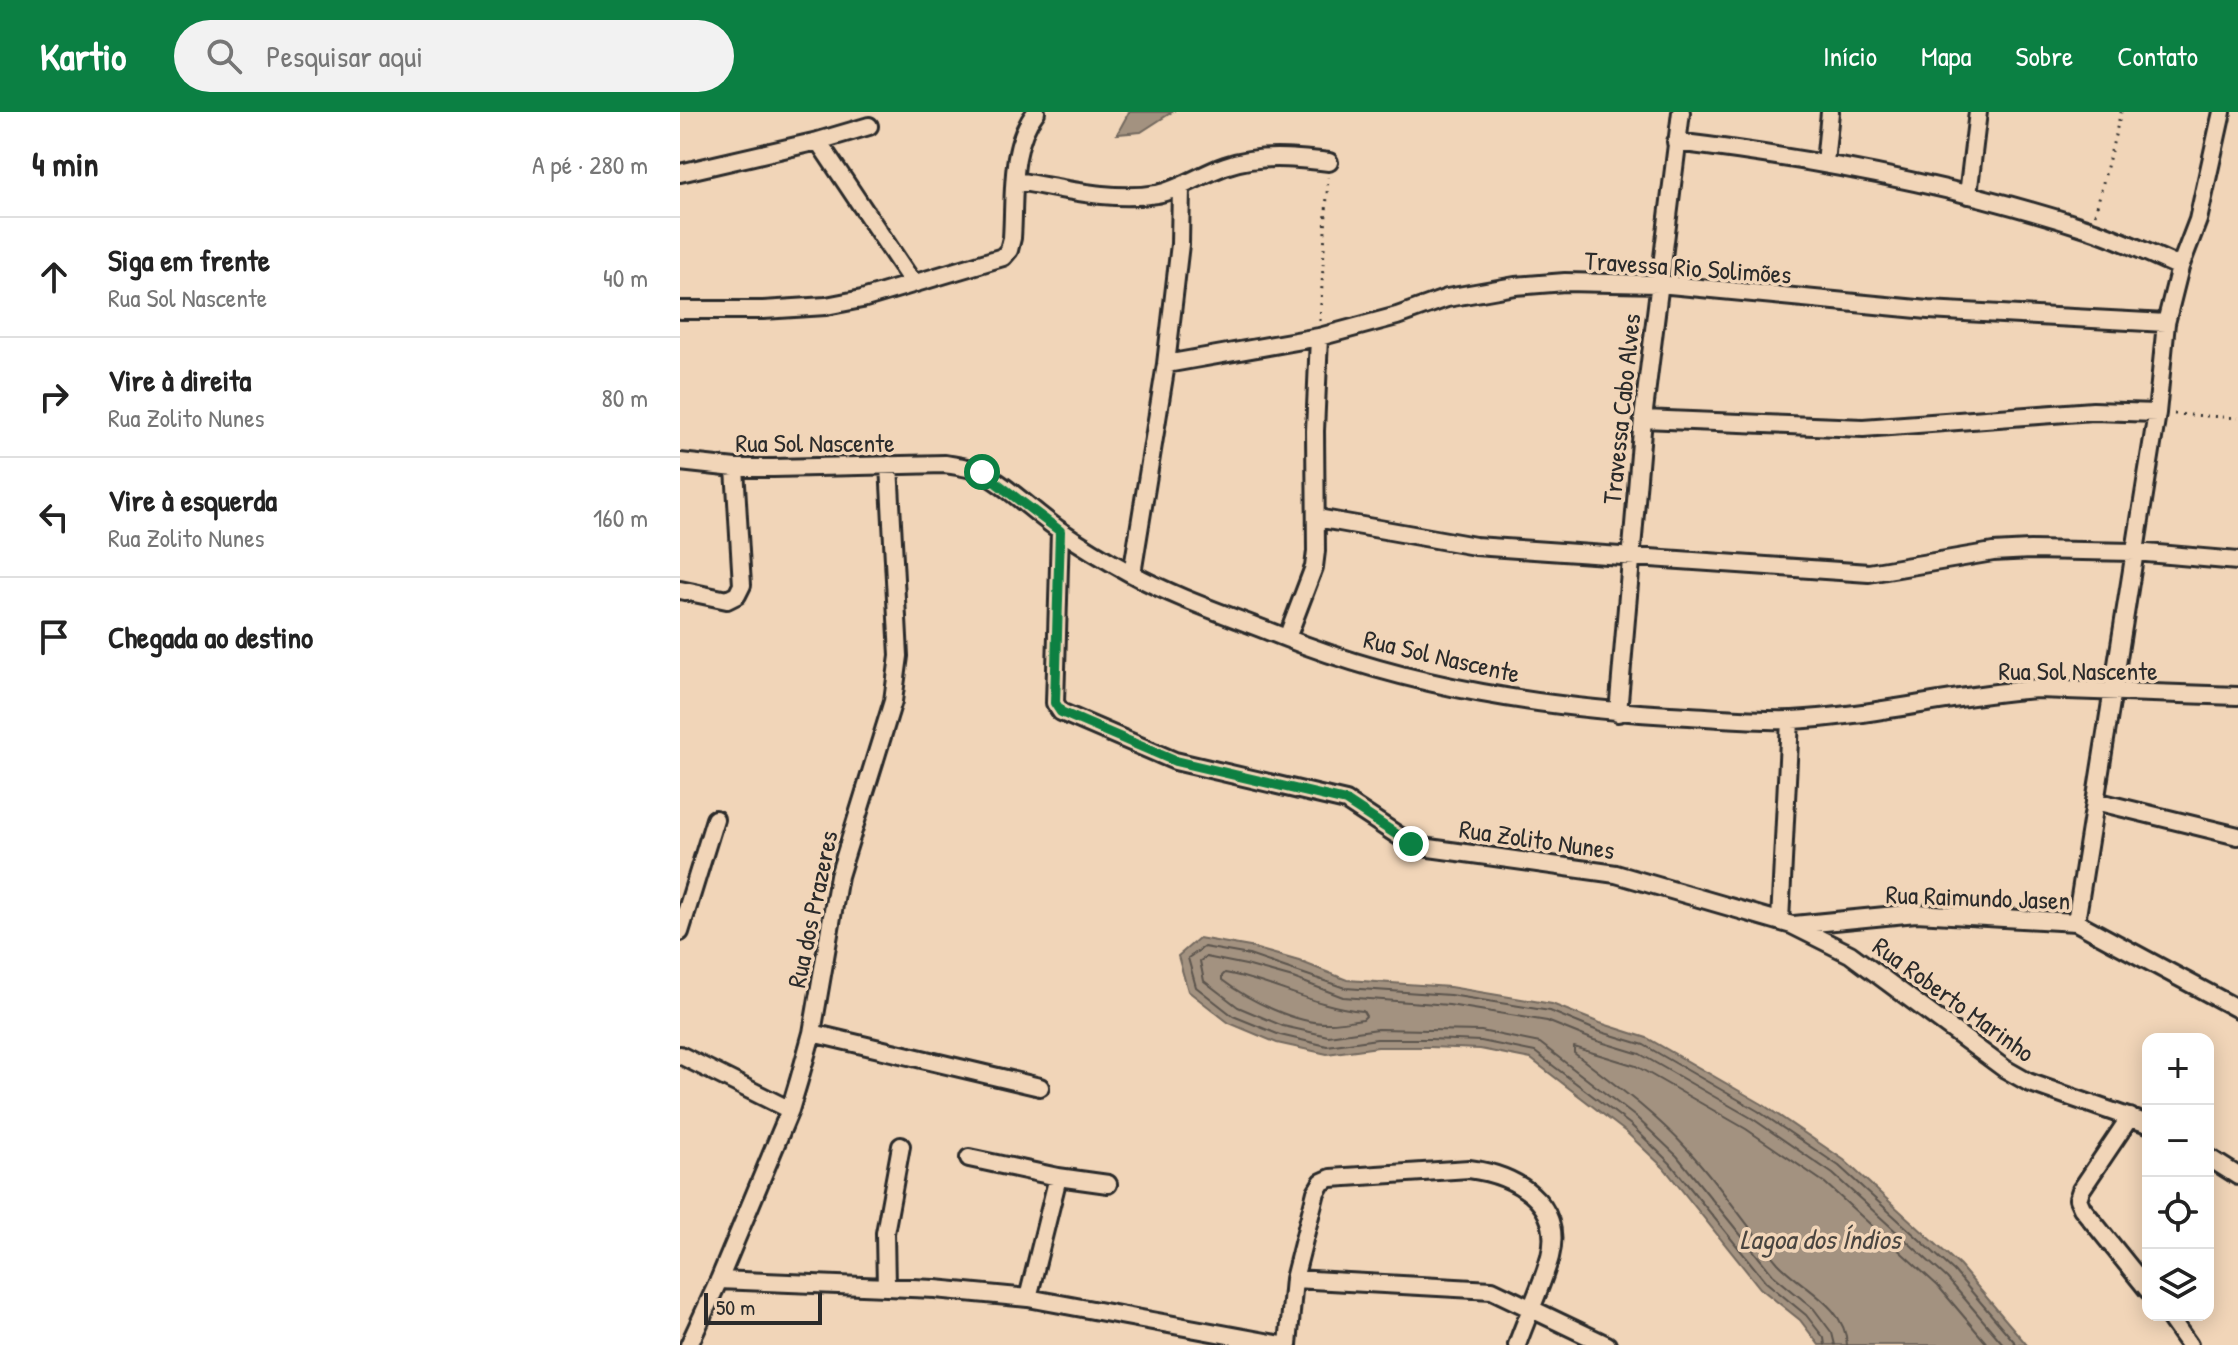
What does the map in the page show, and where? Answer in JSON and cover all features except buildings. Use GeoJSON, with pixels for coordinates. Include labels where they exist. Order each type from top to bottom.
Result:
{"type":"FeatureCollection","features":[{"type":"Feature","properties":{"kind":"street"},"geometry":{"type":"LineString","coordinates":[[680,310],[826,306],[862,299],[1003,257],[1009,250],[1012,238],[1018,151],[1022,136],[1036,112]]}},
{"type":"Feature","properties":{"kind":"street","name":"Travessa Cabo Alves"},"geometry":{"type":"LineString","coordinates":[[1618,713],[1643,419],[1681,112]]}},
{"type":"Feature","properties":{"kind":"street"},"geometry":{"type":"LineString","coordinates":[[1825,163],[1830,112]]}},
{"type":"Feature","properties":{"kind":"street"},"geometry":{"type":"LineString","coordinates":[[1968,195],[1978,112]]}},
{"type":"Feature","properties":{"kind":"street"},"geometry":{"type":"LineString","coordinates":[[2076,922],[2157,413],[2166,323],[2180,267],[2198,220],[2222,112]]}},
{"type":"Feature","properties":{"kind":"street"},"geometry":{"type":"LineString","coordinates":[[680,173],[869,126]]}},
{"type":"Feature","properties":{"kind":"street"},"geometry":{"type":"LineString","coordinates":[[818,141],[913,283]]}},
{"type":"Feature","properties":{"kind":"street"},"geometry":{"type":"LineString","coordinates":[[1676,142],[1825,163],[1968,195],[2091,229],[2180,267]]}},
{"type":"Feature","properties":{"kind":"street"},"geometry":{"type":"LineString","coordinates":[[1016,181],[1117,195],[1149,195],[1181,186],[1229,164],[1255,159],[1329,162]]}},
{"type":"Feature","properties":{"kind":"street"},"geometry":{"type":"LineString","coordinates":[[1132,574],[1166,364],[1180,244],[1181,186]]}},
{"type":"Feature","properties":{"kind":"street","name":"Travessa Rio Solimões"},"geometry":{"type":"LineString","coordinates":[[1166,364],[1319,337],[1397,316],[1447,298],[1515,286],[1565,282],[1659,284],[1928,310],[2166,323]]}},
{"type":"Feature","properties":{"kind":"street"},"geometry":{"type":"LineString","coordinates":[[1287,638],[1314,567],[1319,337]]}},
{"type":"Feature","properties":{"kind":"street"},"geometry":{"type":"LineString","coordinates":[[1643,419],[1863,428],[2093,411],[2157,413]]}},
{"type":"Feature","properties":{"kind":"street","name":"Rua Sol Nascente"},"geometry":{"type":"LineString","coordinates":[[680,462],[735,468],[945,464],[982,472],[1060,531],[1132,574],[1287,638],[1389,673],[1472,692],[1618,713],[1790,720],[1880,712],[2015,690],[2238,696]]}},
{"type":"Feature","properties":{"kind":"street","name":"Rua dos Prazeres"},"geometry":{"type":"LineString","coordinates":[[689,1345],[790,1110],[812,1033],[839,876],[893,701],[899,656],[889,465]]}},
{"type":"Feature","properties":{"kind":"street"},"geometry":{"type":"LineString","coordinates":[[680,590],[727,600],[737,595],[742,585],[735,468]]}},
{"type":"Feature","properties":{"kind":"street"},"geometry":{"type":"LineString","coordinates":[[1317,518],[1475,546],[1869,573],[1993,552],[2030,550],[2135,552],[2238,561]]}},
{"type":"Feature","properties":{"kind":"street","name":"Rua Zolito Nunes"},"geometry":{"type":"LineString","coordinates":[[1060,531],[1055,703],[1061,712],[1175,761],[1346,801],[1411,844],[1616,874],[1786,923]]}},
{"type":"Feature","properties":{"kind":"street"},"geometry":{"type":"LineString","coordinates":[[1786,923],[1790,720]]}},
{"type":"Feature","properties":{"kind":"street"},"geometry":{"type":"LineString","coordinates":[[2095,801],[2238,836]]}},
{"type":"Feature","properties":{"kind":"street"},"geometry":{"type":"LineString","coordinates":[[680,932],[684,905],[715,819]]}},
{"type":"Feature","properties":{"kind":"street","name":"Rua Raimundo Jasen"},"geometry":{"type":"LineString","coordinates":[[1786,923],[1916,913],[2076,922],[2238,1009]]}},
{"type":"Feature","properties":{"kind":"street","name":"Rua Roberto Marinho"},"geometry":{"type":"LineString","coordinates":[[1786,923],[1850,954],[2005,1069],[2028,1082],[2142,1122]]}},
{"type":"Feature","properties":{"kind":"street"},"geometry":{"type":"LineString","coordinates":[[812,1033],[1040,1087]]}},
{"type":"Feature","properties":{"kind":"street"},"geometry":{"type":"LineString","coordinates":[[680,1055],[790,1110]]}},
{"type":"Feature","properties":{"kind":"street"},"geometry":{"type":"LineString","coordinates":[[2130,1117],[2078,1199],[2142,1283]]}},
{"type":"Feature","properties":{"kind":"street"},"geometry":{"type":"LineString","coordinates":[[886,1287],[885,1233],[901,1146]]}},
{"type":"Feature","properties":{"kind":"street"},"geometry":{"type":"LineString","coordinates":[[969,1158],[1108,1184]]}},
{"type":"Feature","properties":{"kind":"street"},"geometry":{"type":"LineString","coordinates":[[2214,1161],[2238,1176]]}},
{"type":"Feature","properties":{"kind":"street"},"geometry":{"type":"LineString","coordinates":[[719,1280],[886,1287],[1028,1298],[1285,1345],[1294,1279],[1316,1192],[1322,1182],[1331,1178],[1469,1169],[1490,1172],[1516,1183],[1536,1197],[1547,1212],[1550,1255],[1517,1345]]}},
{"type":"Feature","properties":{"kind":"street"},"geometry":{"type":"LineString","coordinates":[[1028,1298],[1058,1177]]}},
{"type":"Feature","properties":{"kind":"street"},"geometry":{"type":"LineString","coordinates":[[1294,1279],[1492,1290],[1607,1345]]}},
{"type":"Feature","properties":{"kind":"street"},"geometry":{"type":"LineString","coordinates":[[2172,1321],[2189,1345]]}},
{"type":"Feature","properties":{"kind":"path"},"geometry":{"type":"LineString","coordinates":[[2091,229],[2121,112]]}},
{"type":"Feature","properties":{"kind":"path"},"geometry":{"type":"LineString","coordinates":[[1319,337],[1329,162]]}},
{"type":"Feature","properties":{"kind":"path"},"geometry":{"type":"LineString","coordinates":[[2157,413],[2238,418]]}},
{"type":"Feature","properties":{"kind":"water"},"geometry":{"type":"Polygon","coordinates":[[[1129,112],[1172,112],[1141,132],[1117,134],[1129,112]]]}},
{"type":"Feature","properties":{"kind":"water","name":"Lagoa dos Índios"},"geometry":{"type":"Polygon","coordinates":[[[1199,938],[1250,947],[1299,961],[1347,980],[1450,987],[1552,1004],[1647,1038],[1762,1104],[1844,1160],[1960,1266],[2027,1345],[1819,1345],[1800,1320],[1760,1288],[1664,1168],[1626,1132],[1531,1059],[1480,1049],[1429,1047],[1378,1047],[1327,1054],[1277,1043],[1229,1023],[1188,991],[1178,956],[1199,938]]]}},
{"type":"Feature","properties":{"kind":"route"},"geometry":{"type":"LineString","coordinates":[[982,472],[1060,531],[1055,703],[1061,712],[1194,767],[1346,801],[1411,844]]}}]}
